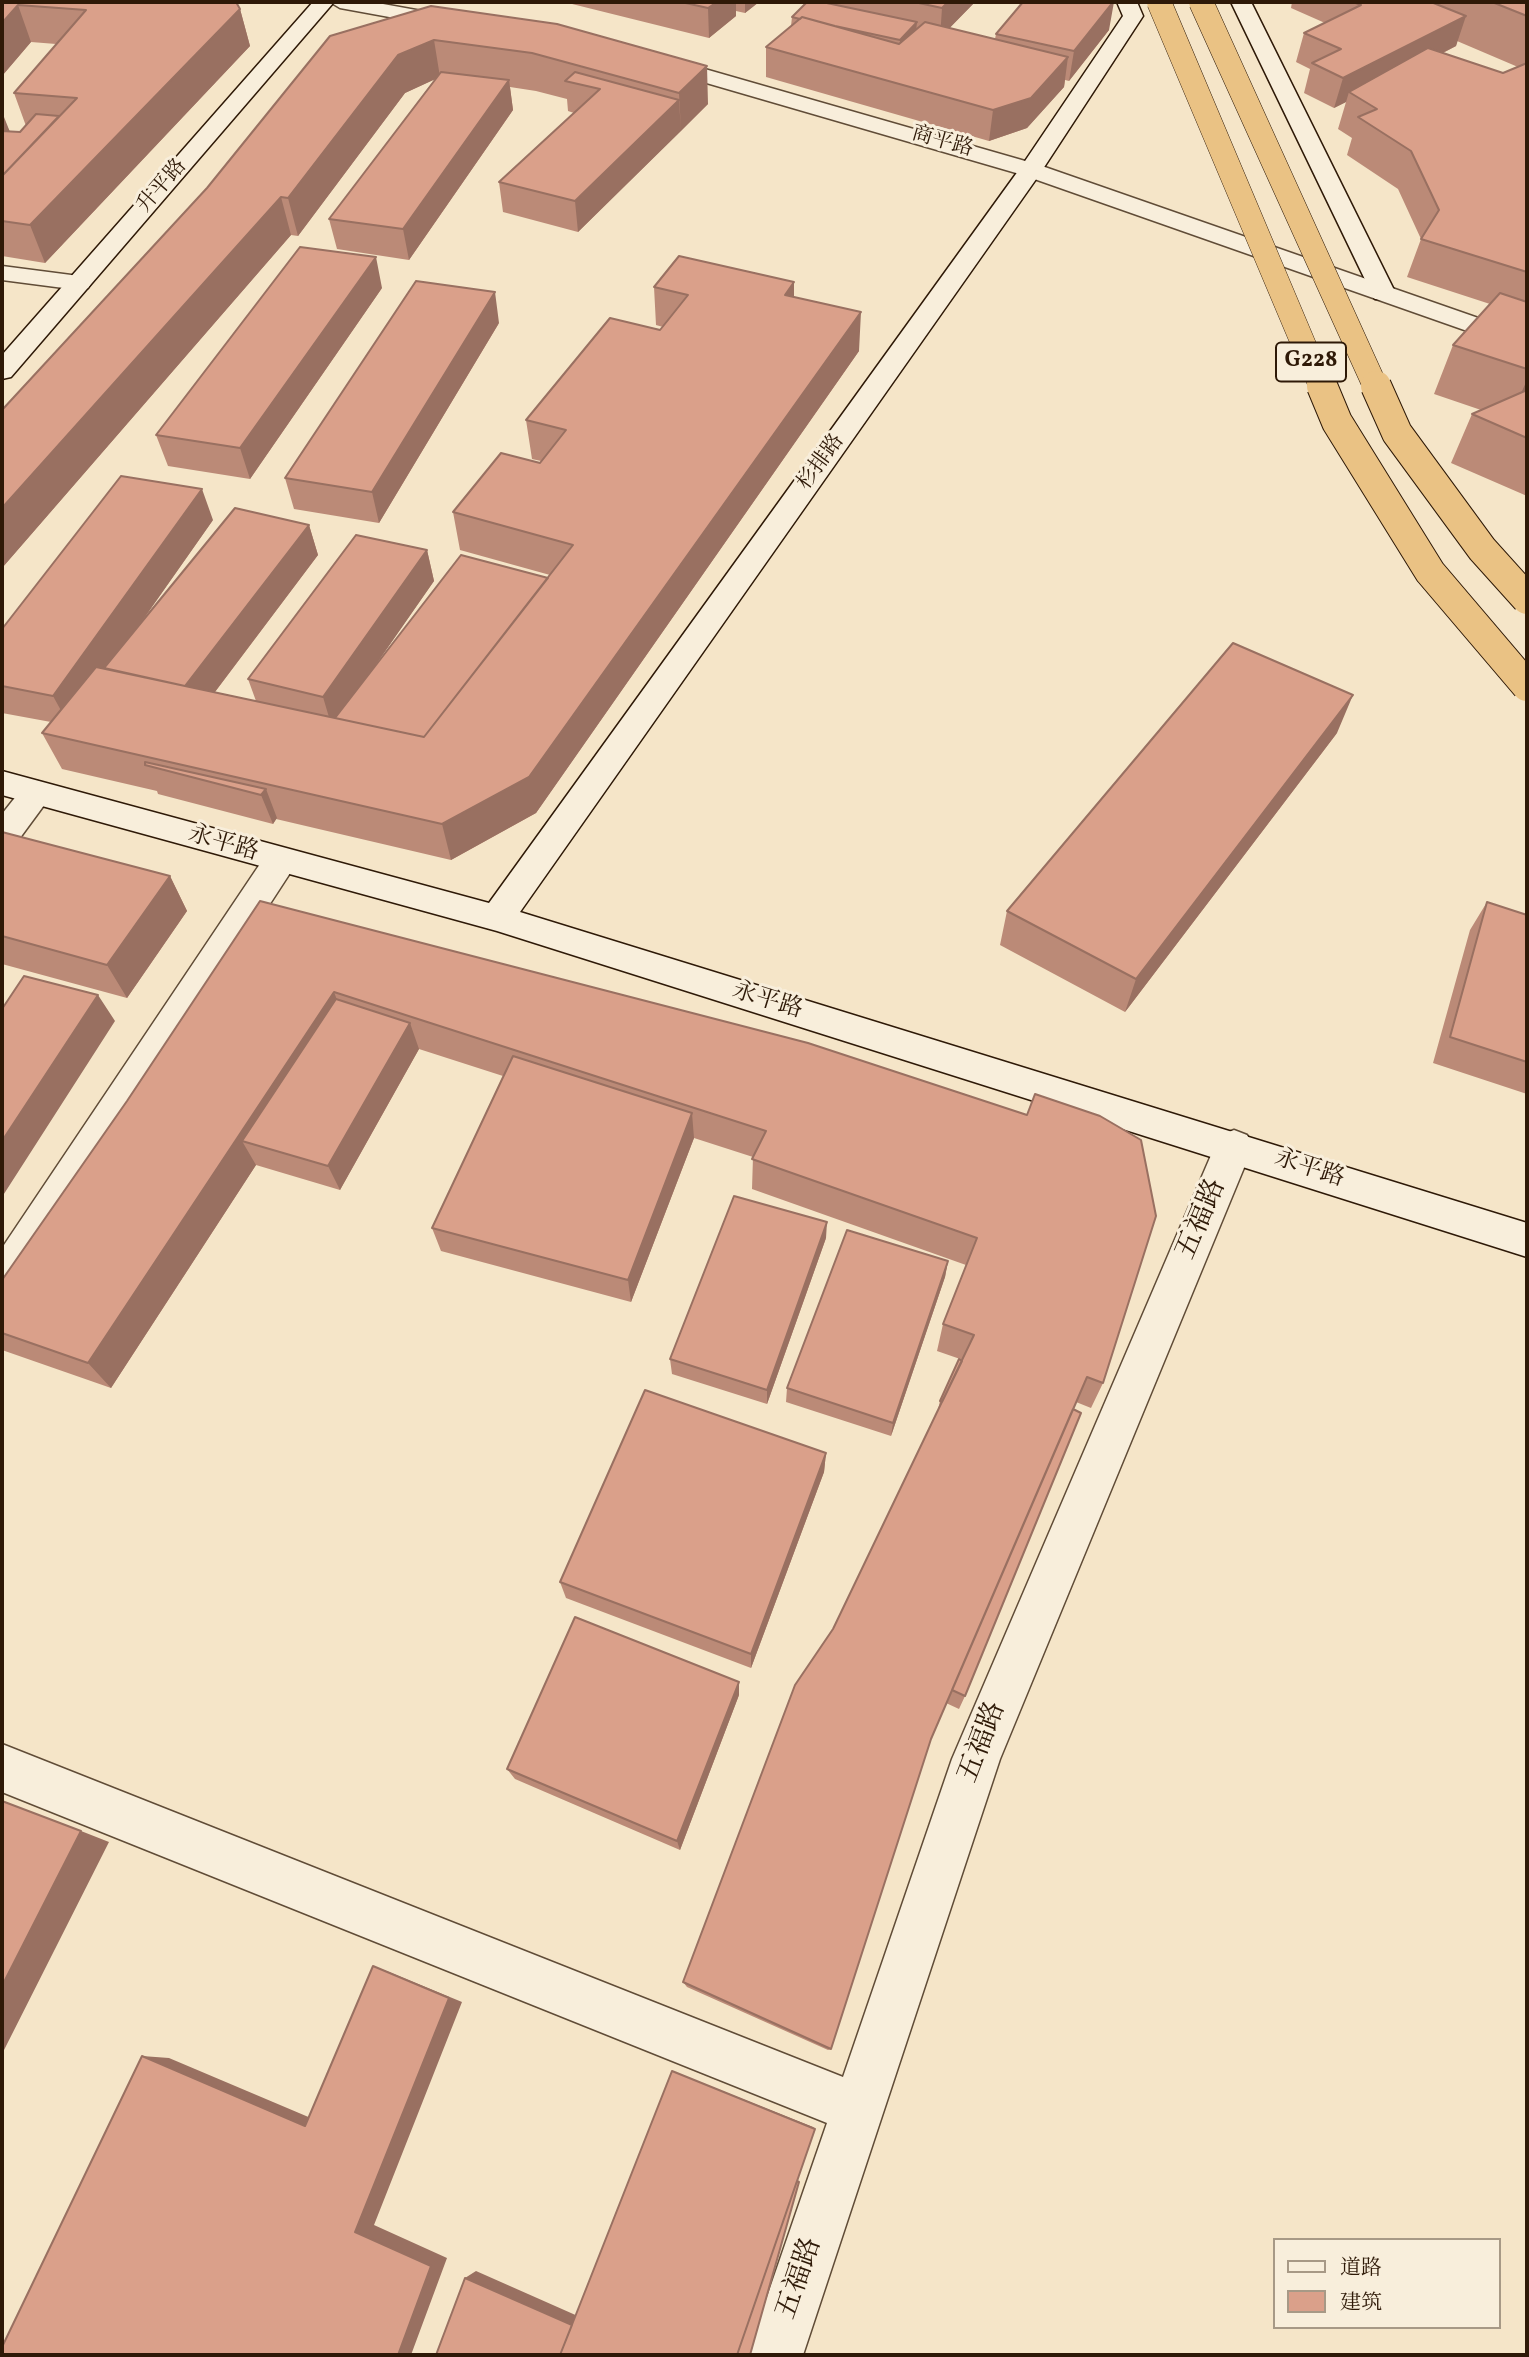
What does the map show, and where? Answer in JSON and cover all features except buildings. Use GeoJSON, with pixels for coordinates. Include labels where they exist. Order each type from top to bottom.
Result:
{"type":"FeatureCollection","features":[{"type":"Feature","properties":{"kind":"highway","name":"G228"},"geometry":{"type":"LineString","coordinates":[[1159,2],[1337,422],[1430,572],[1527,686]]}},
{"type":"Feature","properties":{"kind":"highway","name":"G228"},"geometry":{"type":"LineString","coordinates":[[1201,2],[1397,433],[1482,549],[1527,599]]}},
{"type":"Feature","properties":{"kind":"street","name":"升平路"},"geometry":{"type":"LineString","coordinates":[[2,371],[324,2]]}},
{"type":"Feature","properties":{"kind":"street"},"geometry":{"type":"LineString","coordinates":[[340,2],[475,27]]}},
{"type":"Feature","properties":{"kind":"street","name":"杉排路"},"geometry":{"type":"LineString","coordinates":[[497,918],[1031,170],[1133,16],[1127,2]]}},
{"type":"Feature","properties":{"kind":"street"},"geometry":{"type":"LineString","coordinates":[[1241,2],[1384,294]]}},
{"type":"Feature","properties":{"kind":"street","name":"商平路"},"geometry":{"type":"LineString","coordinates":[[636,57],[676,65],[1031,170],[1527,344]]}},
{"type":"Feature","properties":{"kind":"street"},"geometry":{"type":"LineString","coordinates":[[2,274],[79,283]]}},
{"type":"Feature","properties":{"kind":"street","name":"永平路"},"geometry":{"type":"LineString","coordinates":[[2,783],[280,861],[497,918],[1234,1146],[1527,1240]]}},
{"type":"Feature","properties":{"kind":"street"},"geometry":{"type":"LineString","coordinates":[[2,837],[37,793]]}},
{"type":"Feature","properties":{"kind":"street"},"geometry":{"type":"LineString","coordinates":[[2,1282],[280,861]]}},
{"type":"Feature","properties":{"kind":"street","name":"五福路"},"geometry":{"type":"LineString","coordinates":[[775,2355],[976,1759],[1234,1146]]}},
{"type":"Feature","properties":{"kind":"street"},"geometry":{"type":"LineString","coordinates":[[2,1768],[858,2109]]}}]}
